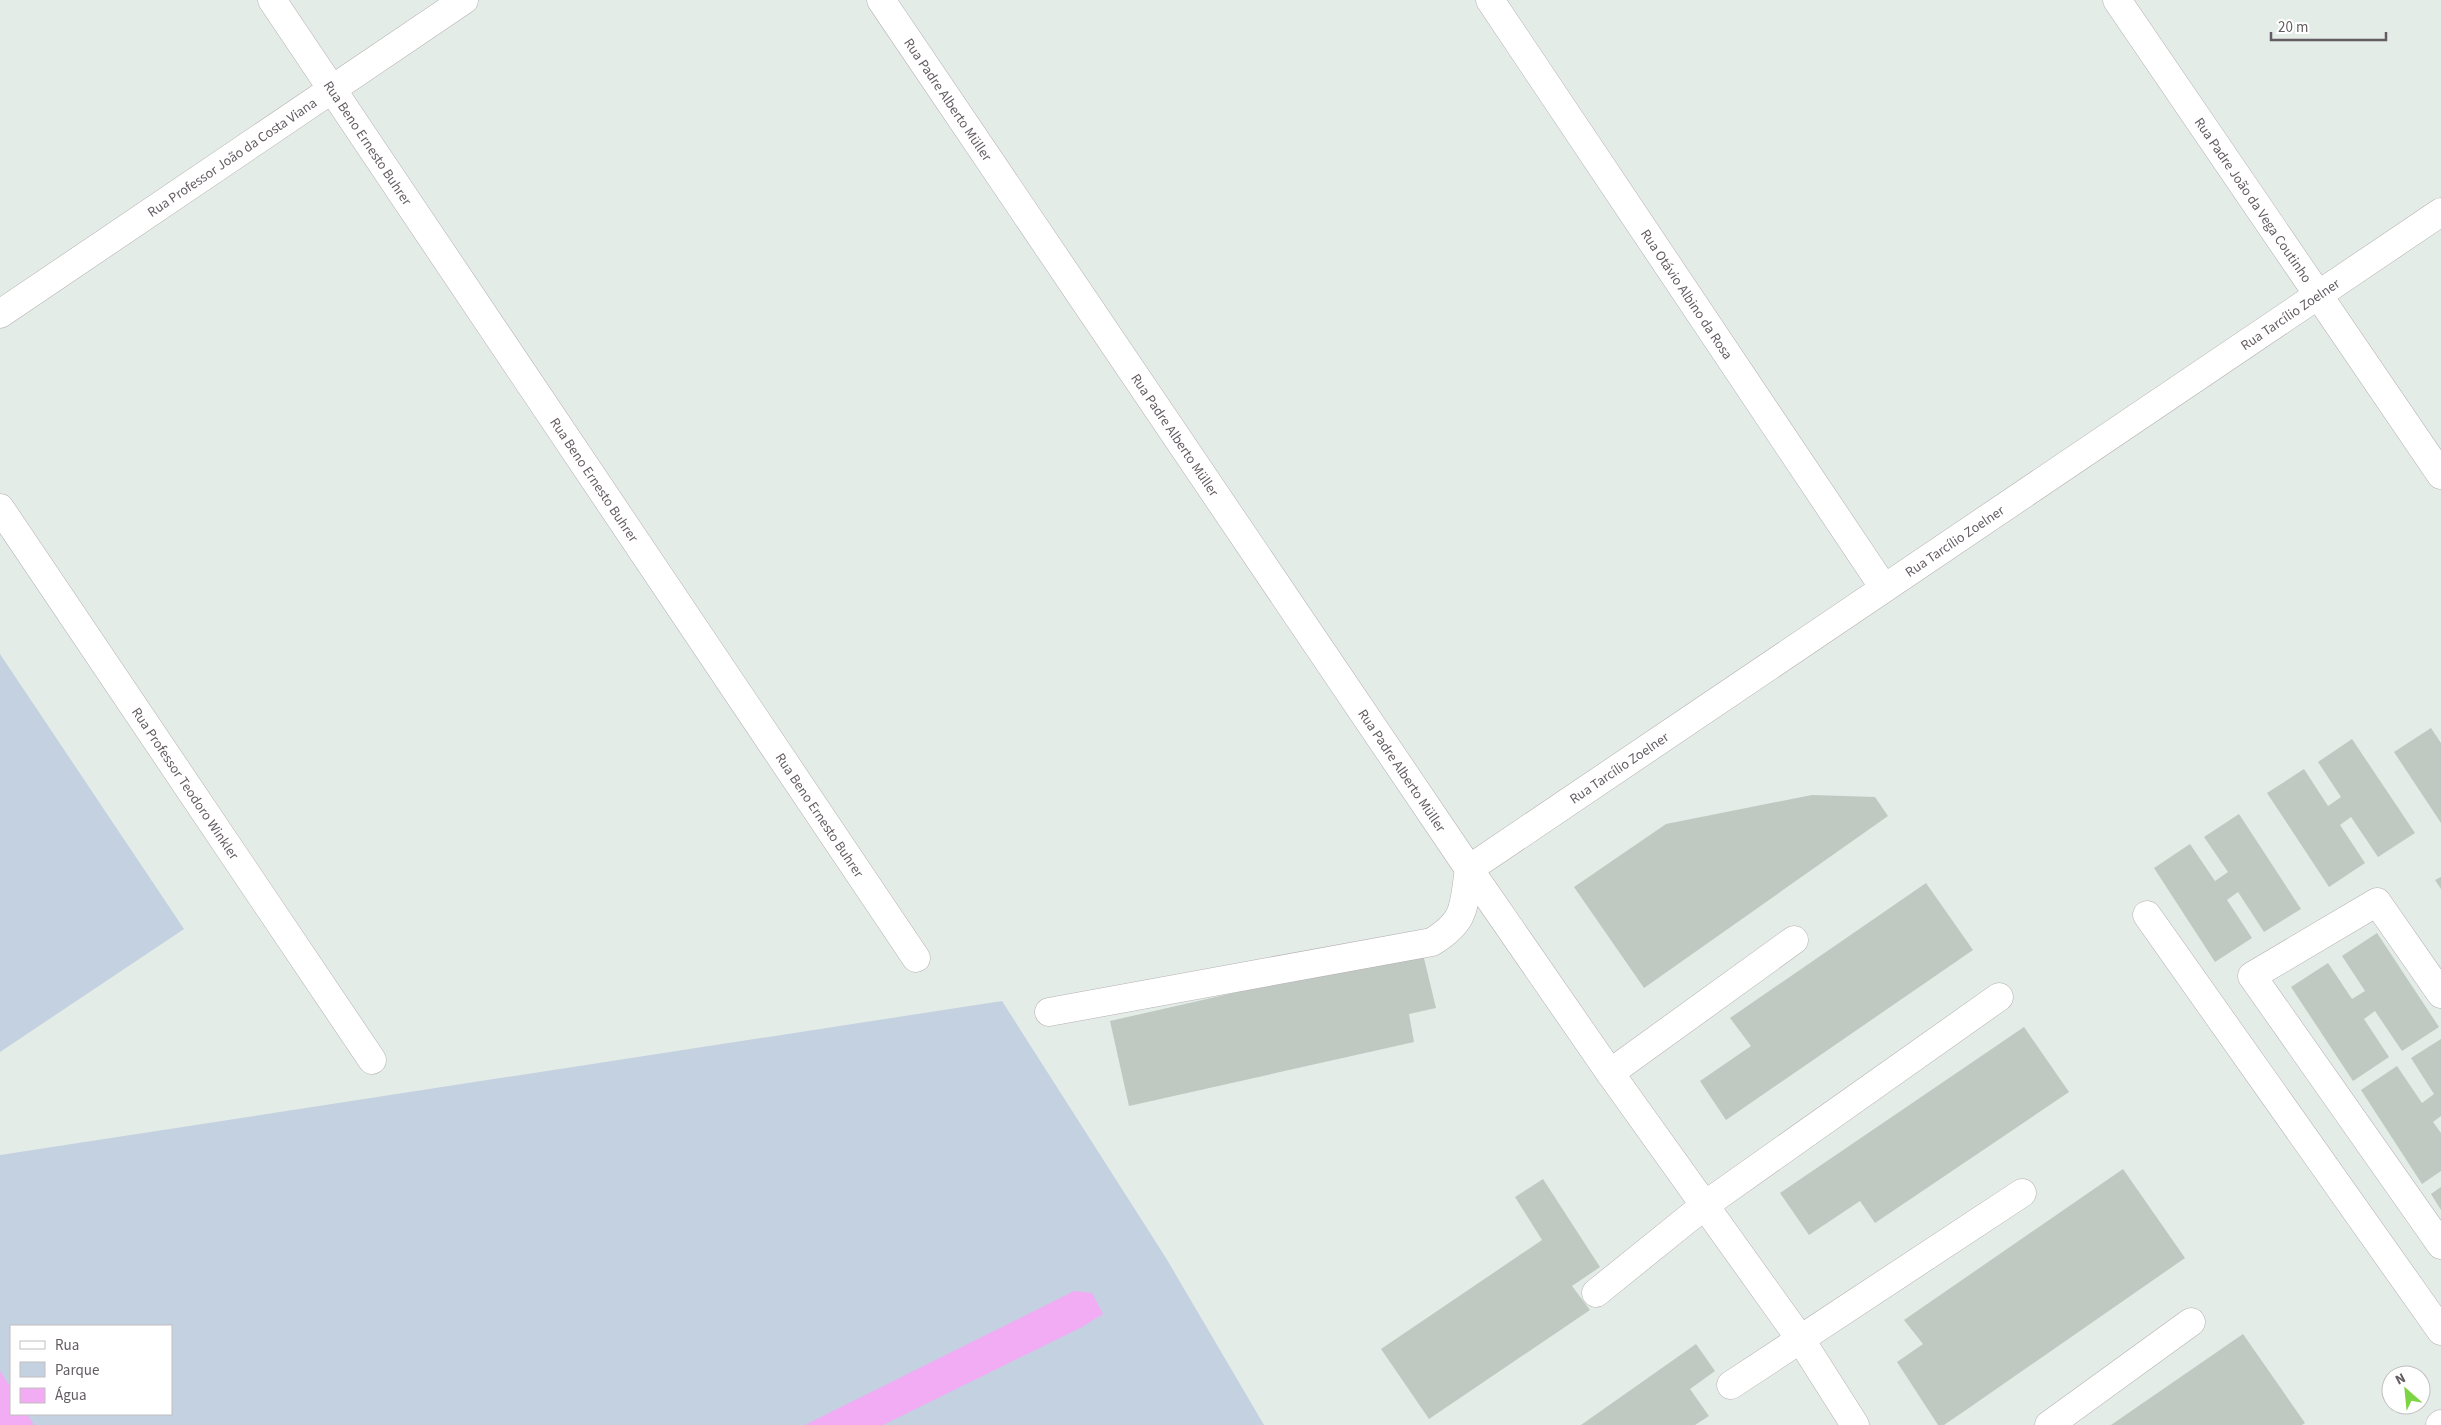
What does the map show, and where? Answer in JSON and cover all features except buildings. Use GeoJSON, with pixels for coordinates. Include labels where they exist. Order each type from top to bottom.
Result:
{"type":"FeatureCollection","features":[{"type":"Feature","properties":{"kind":"street","name":"Rua Beno Ernesto Buhrer"},"geometry":{"type":"LineString","coordinates":[[272,0],[916,958]]}},
{"type":"Feature","properties":{"kind":"street","name":"Rua Professor João da Costa Viana"},"geometry":{"type":"LineString","coordinates":[[0,314],[464,0]]}},
{"type":"Feature","properties":{"kind":"street","name":"Rua Padre Alberto Müller"},"geometry":{"type":"LineString","coordinates":[[881,0],[1469,870],[1610,1073],[1801,1340],[1855,1425]]}},
{"type":"Feature","properties":{"kind":"street","name":"Rua Otávio Albino da Rosa"},"geometry":{"type":"LineString","coordinates":[[1490,0],[1884,588]]}},
{"type":"Feature","properties":{"kind":"street","name":"Rua Padre João da Vega Coutinho"},"geometry":{"type":"LineString","coordinates":[[2117,0],[2441,474]]}},
{"type":"Feature","properties":{"kind":"street","name":"Rua Tarcílio Zoelner"},"geometry":{"type":"LineString","coordinates":[[1469,870],[2441,212]]}},
{"type":"Feature","properties":{"kind":"street","name":"Rua Professor Teodoro Winkler"},"geometry":{"type":"LineString","coordinates":[[0,508],[372,1060]]}},
{"type":"Feature","properties":{"kind":"street"},"geometry":{"type":"LineString","coordinates":[[1050,1012],[1432,942],[1449,931],[1462,914],[1469,870]]}},
{"type":"Feature","properties":{"kind":"street"},"geometry":{"type":"LineString","coordinates":[[2441,994],[2378,902],[2252,976],[2441,1245]]}},
{"type":"Feature","properties":{"kind":"street"},"geometry":{"type":"LineString","coordinates":[[2146,915],[2441,1330]]}},
{"type":"Feature","properties":{"kind":"street"},"geometry":{"type":"LineString","coordinates":[[1610,1073],[1794,940]]}},
{"type":"Feature","properties":{"kind":"street"},"geometry":{"type":"LineString","coordinates":[[1596,1293],[1705,1205],[1999,997]]}},
{"type":"Feature","properties":{"kind":"street"},"geometry":{"type":"LineString","coordinates":[[1731,1385],[2022,1193]]}},
{"type":"Feature","properties":{"kind":"street"},"geometry":{"type":"LineString","coordinates":[[2049,1425],[2192,1322]]}},
{"type":"Feature","properties":{"kind":"green space"},"geometry":{"type":"Polygon","coordinates":[[[0,654],[184,929],[0,1052],[0,654]]]}},
{"type":"Feature","properties":{"kind":"green space"},"geometry":{"type":"Polygon","coordinates":[[[1002,1001],[1166,1258],[1264,1425],[0,1425],[0,1155],[1002,1001]]]}},
{"type":"Feature","properties":{"kind":"water"},"geometry":{"type":"Polygon","coordinates":[[[1074,1291],[1092,1293],[1103,1314],[1082,1327],[883,1425],[805,1425],[1074,1291]]]}},
{"type":"Feature","properties":{"kind":"water"},"geometry":{"type":"Polygon","coordinates":[[[0,1371],[10,1386],[10,1415],[28,1415],[34,1425],[0,1425],[0,1371]]]}}]}
